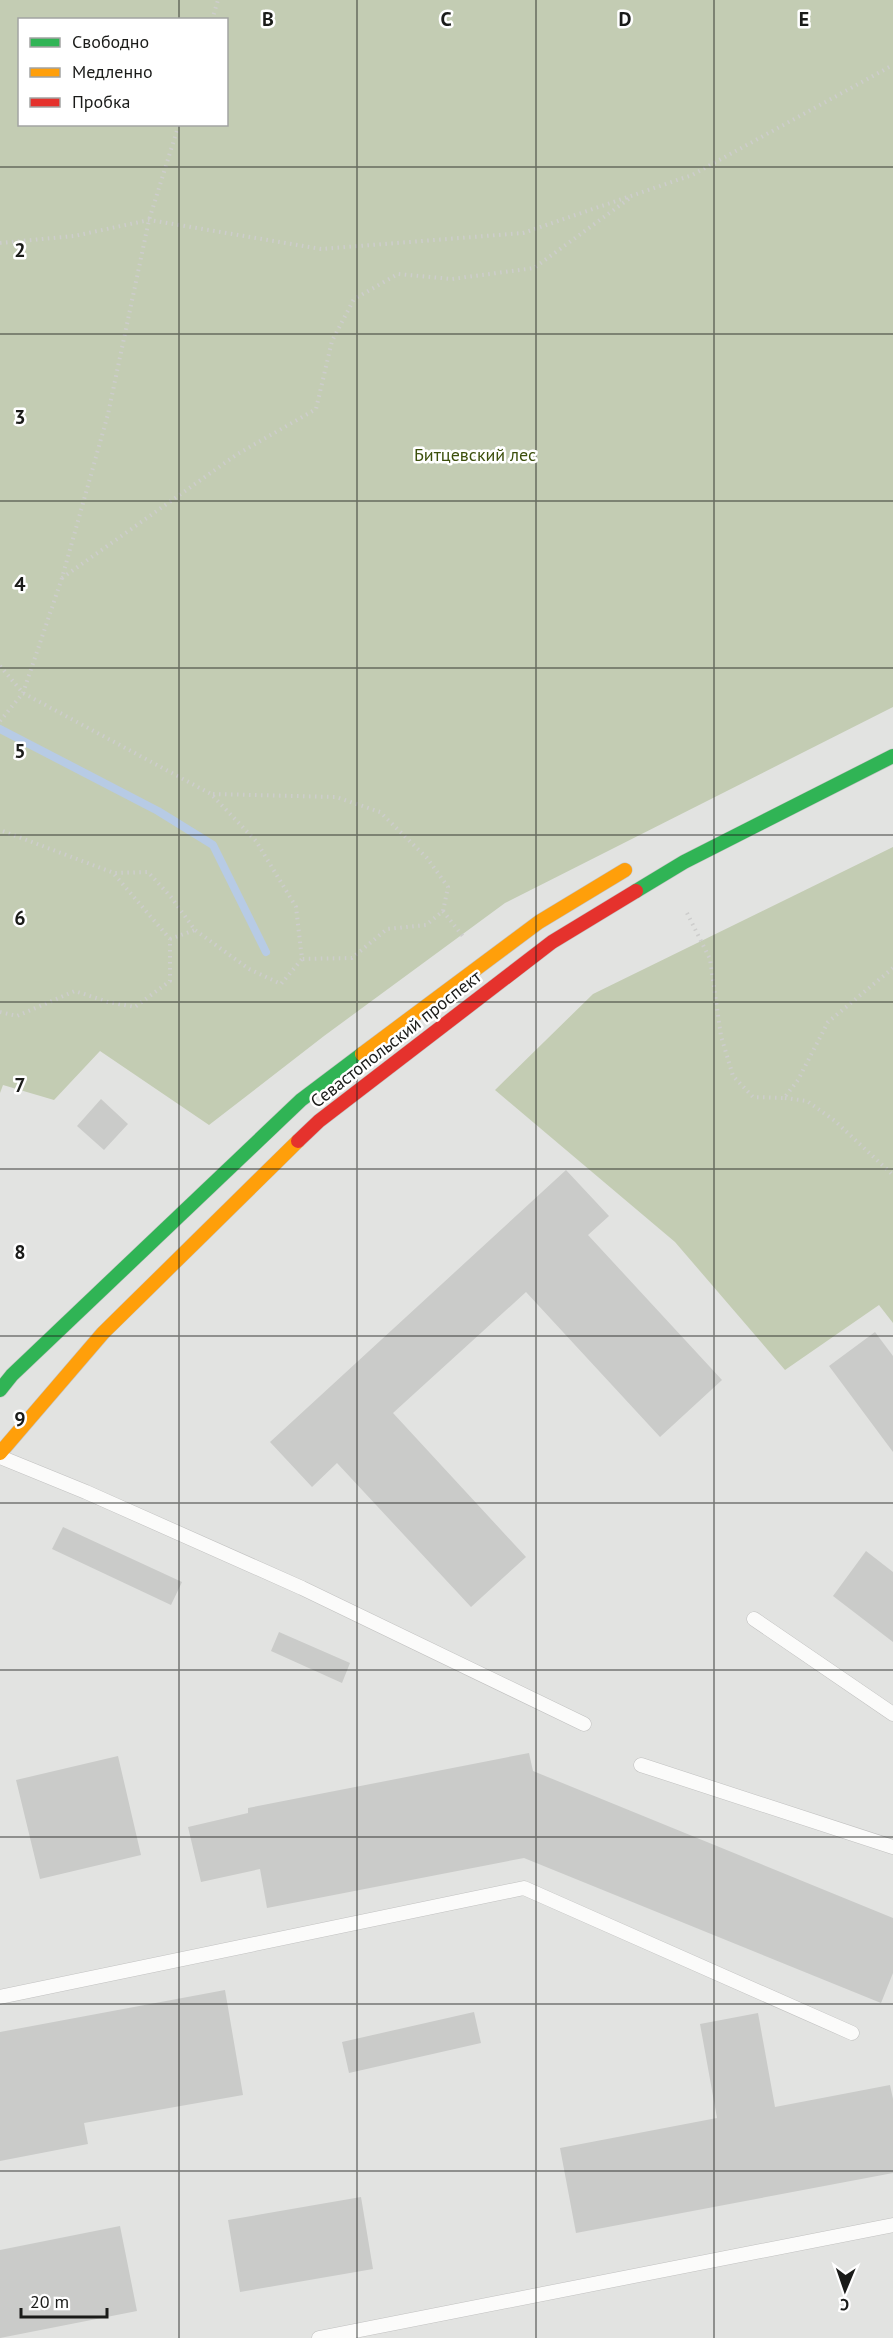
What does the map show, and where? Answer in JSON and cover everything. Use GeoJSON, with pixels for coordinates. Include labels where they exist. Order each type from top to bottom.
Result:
{"type":"FeatureCollection","features":[{"type":"Feature","properties":{"kind":"main road","name":"Севастопольский проспект"},"geometry":{"type":"LineString","coordinates":[[0,1453],[103,1333],[319,1121],[552,942],[684,862],[893,756]]}},
{"type":"Feature","properties":{"kind":"main road","name":"Севастопольский проспект"},"geometry":{"type":"LineString","coordinates":[[0,1390],[6,1373],[301,1100],[539,922],[635,864]]}},
{"type":"Feature","properties":{"kind":"lane"},"geometry":{"type":"LineString","coordinates":[[0,1457],[302,1588],[584,1724]]}},
{"type":"Feature","properties":{"kind":"lane"},"geometry":{"type":"LineString","coordinates":[[754,1619],[893,1714]]}},
{"type":"Feature","properties":{"kind":"lane"},"geometry":{"type":"LineString","coordinates":[[641,1766],[893,1847]]}},
{"type":"Feature","properties":{"kind":"lane"},"geometry":{"type":"LineString","coordinates":[[0,1997],[524,1888],[852,2033]]}},
{"type":"Feature","properties":{"kind":"lane"},"geometry":{"type":"LineString","coordinates":[[319,2338],[893,2225]]}},
{"type":"Feature","properties":{"kind":"path"},"geometry":{"type":"LineString","coordinates":[[213,18],[218,0]]}},
{"type":"Feature","properties":{"kind":"path"},"geometry":{"type":"LineString","coordinates":[[0,243],[74,236],[149,220],[321,249],[524,233],[692,176],[893,64]]}},
{"type":"Feature","properties":{"kind":"path"},"geometry":{"type":"LineString","coordinates":[[0,721],[23,693],[62,578],[108,414],[149,220],[178,126]]}},
{"type":"Feature","properties":{"kind":"path"},"geometry":{"type":"LineString","coordinates":[[62,578],[236,455],[316,409],[332,341],[354,299],[398,274],[452,279],[534,268],[634,195]]}},
{"type":"Feature","properties":{"kind":"path"},"geometry":{"type":"LineString","coordinates":[[0,666],[23,693],[211,794],[256,841],[296,907],[302,959],[281,984],[249,969],[195,930],[171,897],[148,872],[114,873],[0,830]]}},
{"type":"Feature","properties":{"kind":"path"},"geometry":{"type":"LineString","coordinates":[[211,794],[336,797],[380,812],[427,858],[448,887],[443,911],[426,925],[387,929],[352,958],[302,959]]}},
{"type":"Feature","properties":{"kind":"path"},"geometry":{"type":"LineString","coordinates":[[0,1012],[17,1016],[75,991],[108,1002],[135,1007],[170,981],[170,939],[114,873]]}},
{"type":"Feature","properties":{"kind":"path"},"geometry":{"type":"LineString","coordinates":[[443,911],[470,945]]}},
{"type":"Feature","properties":{"kind":"path"},"geometry":{"type":"LineString","coordinates":[[687,913],[710,959],[721,1036],[733,1076],[753,1097],[807,1101],[825,1114],[893,1175]]}},
{"type":"Feature","properties":{"kind":"path"},"geometry":{"type":"LineString","coordinates":[[170,939],[195,930]]}},
{"type":"Feature","properties":{"kind":"path"},"geometry":{"type":"LineString","coordinates":[[784,1098],[798,1080],[828,1022],[893,968]]}},
{"type":"Feature","properties":{"kind":"green space","name":"Битцевский лес"},"geometry":{"type":"Polygon","coordinates":[[[0,0],[893,0],[893,707],[505,903],[324,1036],[209,1125],[100,1051],[54,1100],[3,1085],[0,1093],[0,0]]]}},
{"type":"Feature","properties":{"kind":"green space"},"geometry":{"type":"Polygon","coordinates":[[[893,847],[893,1323],[879,1305],[785,1370],[675,1242],[495,1090],[593,994],[893,847]]]}},
{"type":"Feature","properties":{"kind":"building"},"geometry":{"type":"Polygon","coordinates":[[[101,1099],[128,1124],[104,1150],[77,1126],[101,1099]]]}},
{"type":"Feature","properties":{"kind":"building"},"geometry":{"type":"Polygon","coordinates":[[[566,1170],[609,1216],[588,1235],[722,1380],[660,1437],[526,1292],[393,1413],[526,1557],[471,1607],[337,1463],[312,1487],[270,1442],[566,1170]]]}},
{"type":"Feature","properties":{"kind":"building"},"geometry":{"type":"Polygon","coordinates":[[[875,1332],[893,1356],[893,1452],[829,1366],[875,1332]]]}},
{"type":"Feature","properties":{"kind":"building"},"geometry":{"type":"Polygon","coordinates":[[[63,1527],[182,1582],[171,1605],[52,1549],[63,1527]]]}},
{"type":"Feature","properties":{"kind":"building"},"geometry":{"type":"Polygon","coordinates":[[[866,1551],[893,1572],[893,1642],[833,1596],[866,1551]]]}},
{"type":"Feature","properties":{"kind":"building"},"geometry":{"type":"Polygon","coordinates":[[[279,1632],[350,1663],[342,1683],[271,1651],[279,1632]]]}},
{"type":"Feature","properties":{"kind":"building"},"geometry":{"type":"Polygon","coordinates":[[[529,1753],[533,1771],[893,1918],[893,1973],[881,2003],[524,1858],[267,1908],[260,1869],[201,1882],[188,1827],[248,1813],[248,1808],[529,1753]]]}},
{"type":"Feature","properties":{"kind":"building"},"geometry":{"type":"Polygon","coordinates":[[[118,1756],[141,1855],[40,1879],[16,1780],[118,1756]]]}},
{"type":"Feature","properties":{"kind":"building"},"geometry":{"type":"Polygon","coordinates":[[[225,1990],[243,2095],[84,2123],[88,2144],[0,2161],[0,2032],[225,1990]]]}},
{"type":"Feature","properties":{"kind":"building"},"geometry":{"type":"Polygon","coordinates":[[[474,2012],[481,2043],[349,2073],[342,2042],[474,2012]]]}},
{"type":"Feature","properties":{"kind":"building"},"geometry":{"type":"Polygon","coordinates":[[[758,2013],[775,2107],[890,2085],[893,2099],[893,2173],[576,2233],[560,2148],[717,2118],[700,2024],[758,2013]]]}},
{"type":"Feature","properties":{"kind":"building"},"geometry":{"type":"Polygon","coordinates":[[[361,2197],[373,2269],[240,2292],[228,2220],[361,2197]]]}},
{"type":"Feature","properties":{"kind":"building"},"geometry":{"type":"Polygon","coordinates":[[[120,2226],[137,2311],[0,2338],[0,2250],[120,2226]]]}},
{"type":"Feature","properties":{"kind":"waterway"},"geometry":{"type":"LineString","coordinates":[[0,729],[158,811],[213,845],[266,952]]}},
{"type":"Feature","properties":{"kind":"traffic: fast"},"geometry":{"type":"LineString","coordinates":[[636,891],[684,862],[893,756]]}},
{"type":"Feature","properties":{"kind":"traffic: fast"},"geometry":{"type":"LineString","coordinates":[[0,1390],[12,1375],[301,1100],[362,1054]]}},
{"type":"Feature","properties":{"kind":"traffic: slow"},"geometry":{"type":"LineString","coordinates":[[362,1054],[539,922],[625,870]]}},
{"type":"Feature","properties":{"kind":"traffic: slow"},"geometry":{"type":"LineString","coordinates":[[0,1453],[103,1333],[298,1141]]}},
{"type":"Feature","properties":{"kind":"traffic: jam"},"geometry":{"type":"LineString","coordinates":[[298,1141],[319,1121],[552,942],[636,891]]}}]}
